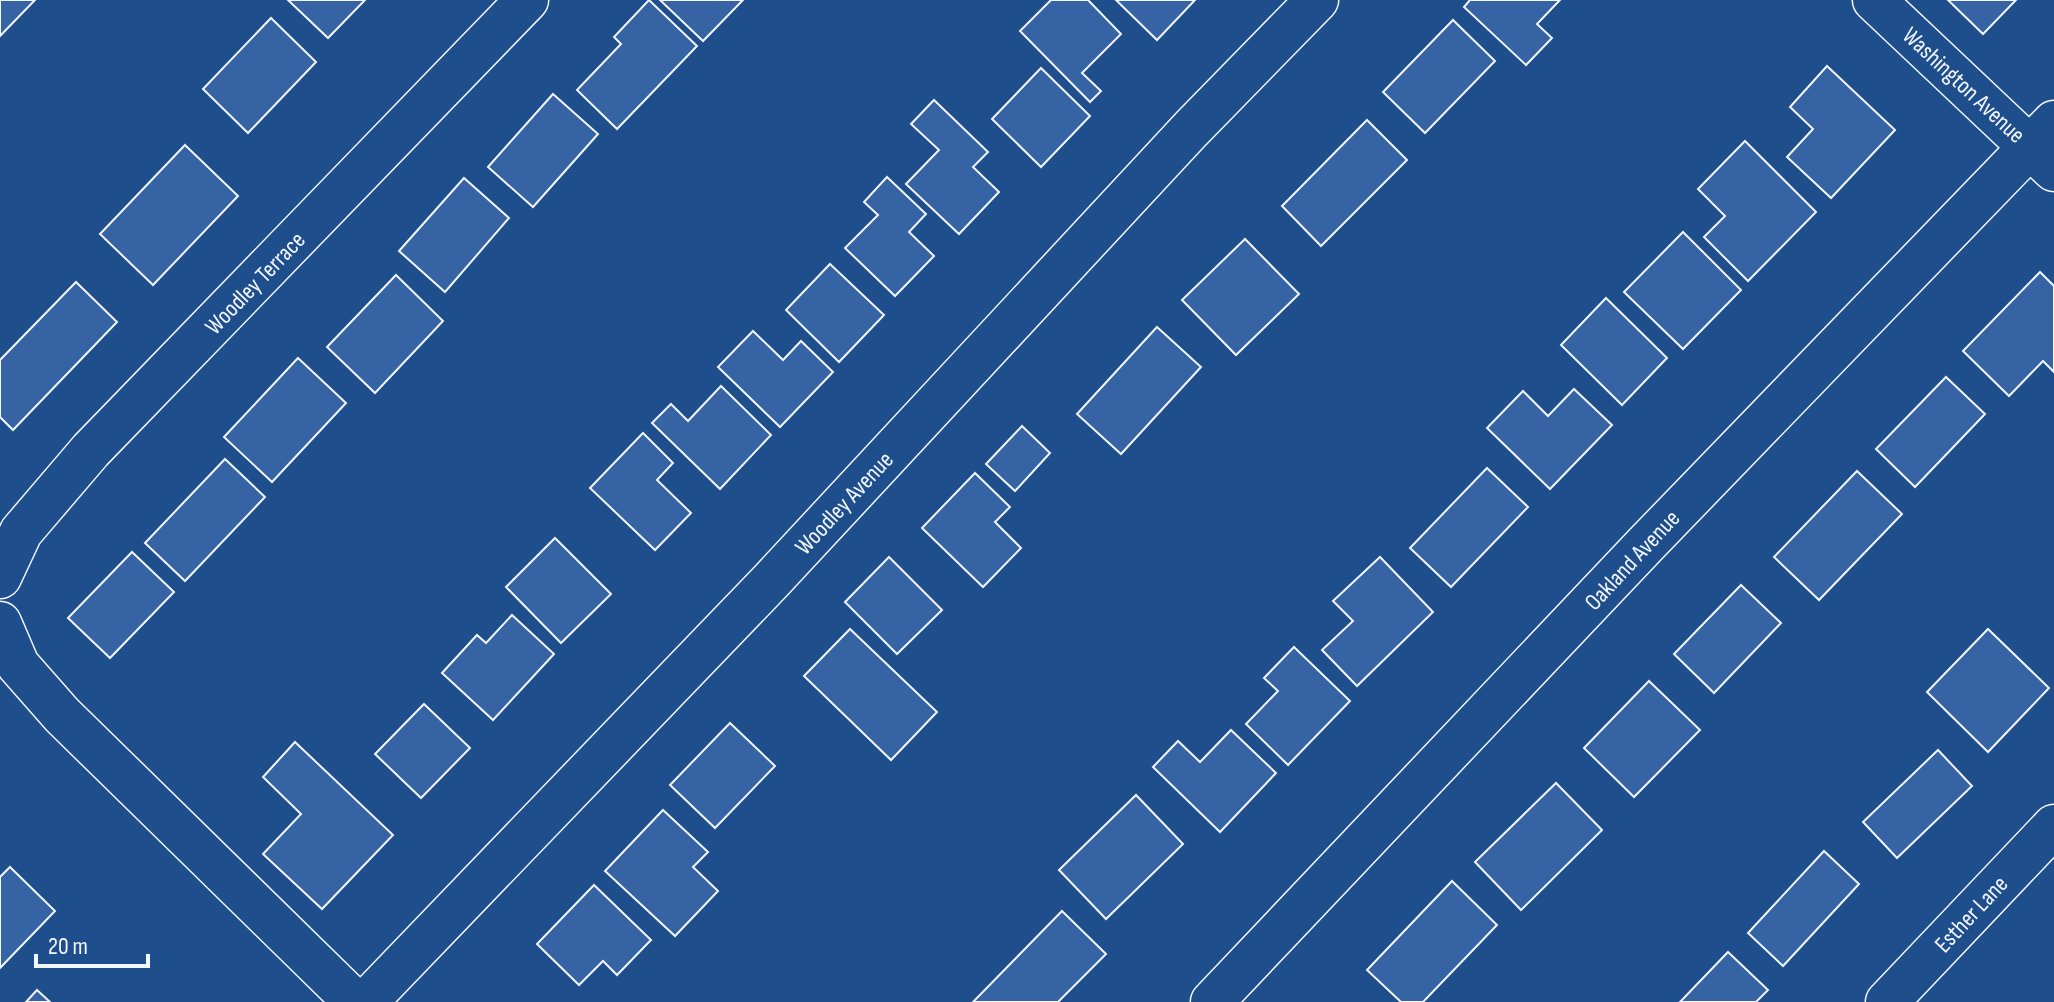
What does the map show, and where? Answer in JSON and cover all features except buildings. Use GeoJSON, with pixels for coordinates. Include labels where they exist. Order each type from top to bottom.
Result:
{"type":"FeatureCollection","features":[{"type":"Feature","properties":{"kind":"street","name":"Woodley Terrace"},"geometry":{"type":"LineString","coordinates":[[0,577],[21,532],[91,450],[527,0]]}},
{"type":"Feature","properties":{"kind":"street","name":"Woodley Avenue"},"geometry":{"type":"LineString","coordinates":[[366,1002],[771,581],[1191,129],[1317,0]]}},
{"type":"Feature","properties":{"kind":"street","name":"Washington Avenue"},"geometry":{"type":"LineString","coordinates":[[1874,0],[2046,146]]}},
{"type":"Feature","properties":{"kind":"street","name":"Oakland Avenue"},"geometry":{"type":"LineString","coordinates":[[1212,1002],[1646,544],[2046,146]]}},
{"type":"Feature","properties":{"kind":"street"},"geometry":{"type":"LineString","coordinates":[[0,623],[18,665],[62,715],[355,1002]]}},
{"type":"Feature","properties":{"kind":"street","name":"Esther Lane"},"geometry":{"type":"LineString","coordinates":[[1887,1002],[2054,826]]}}]}
